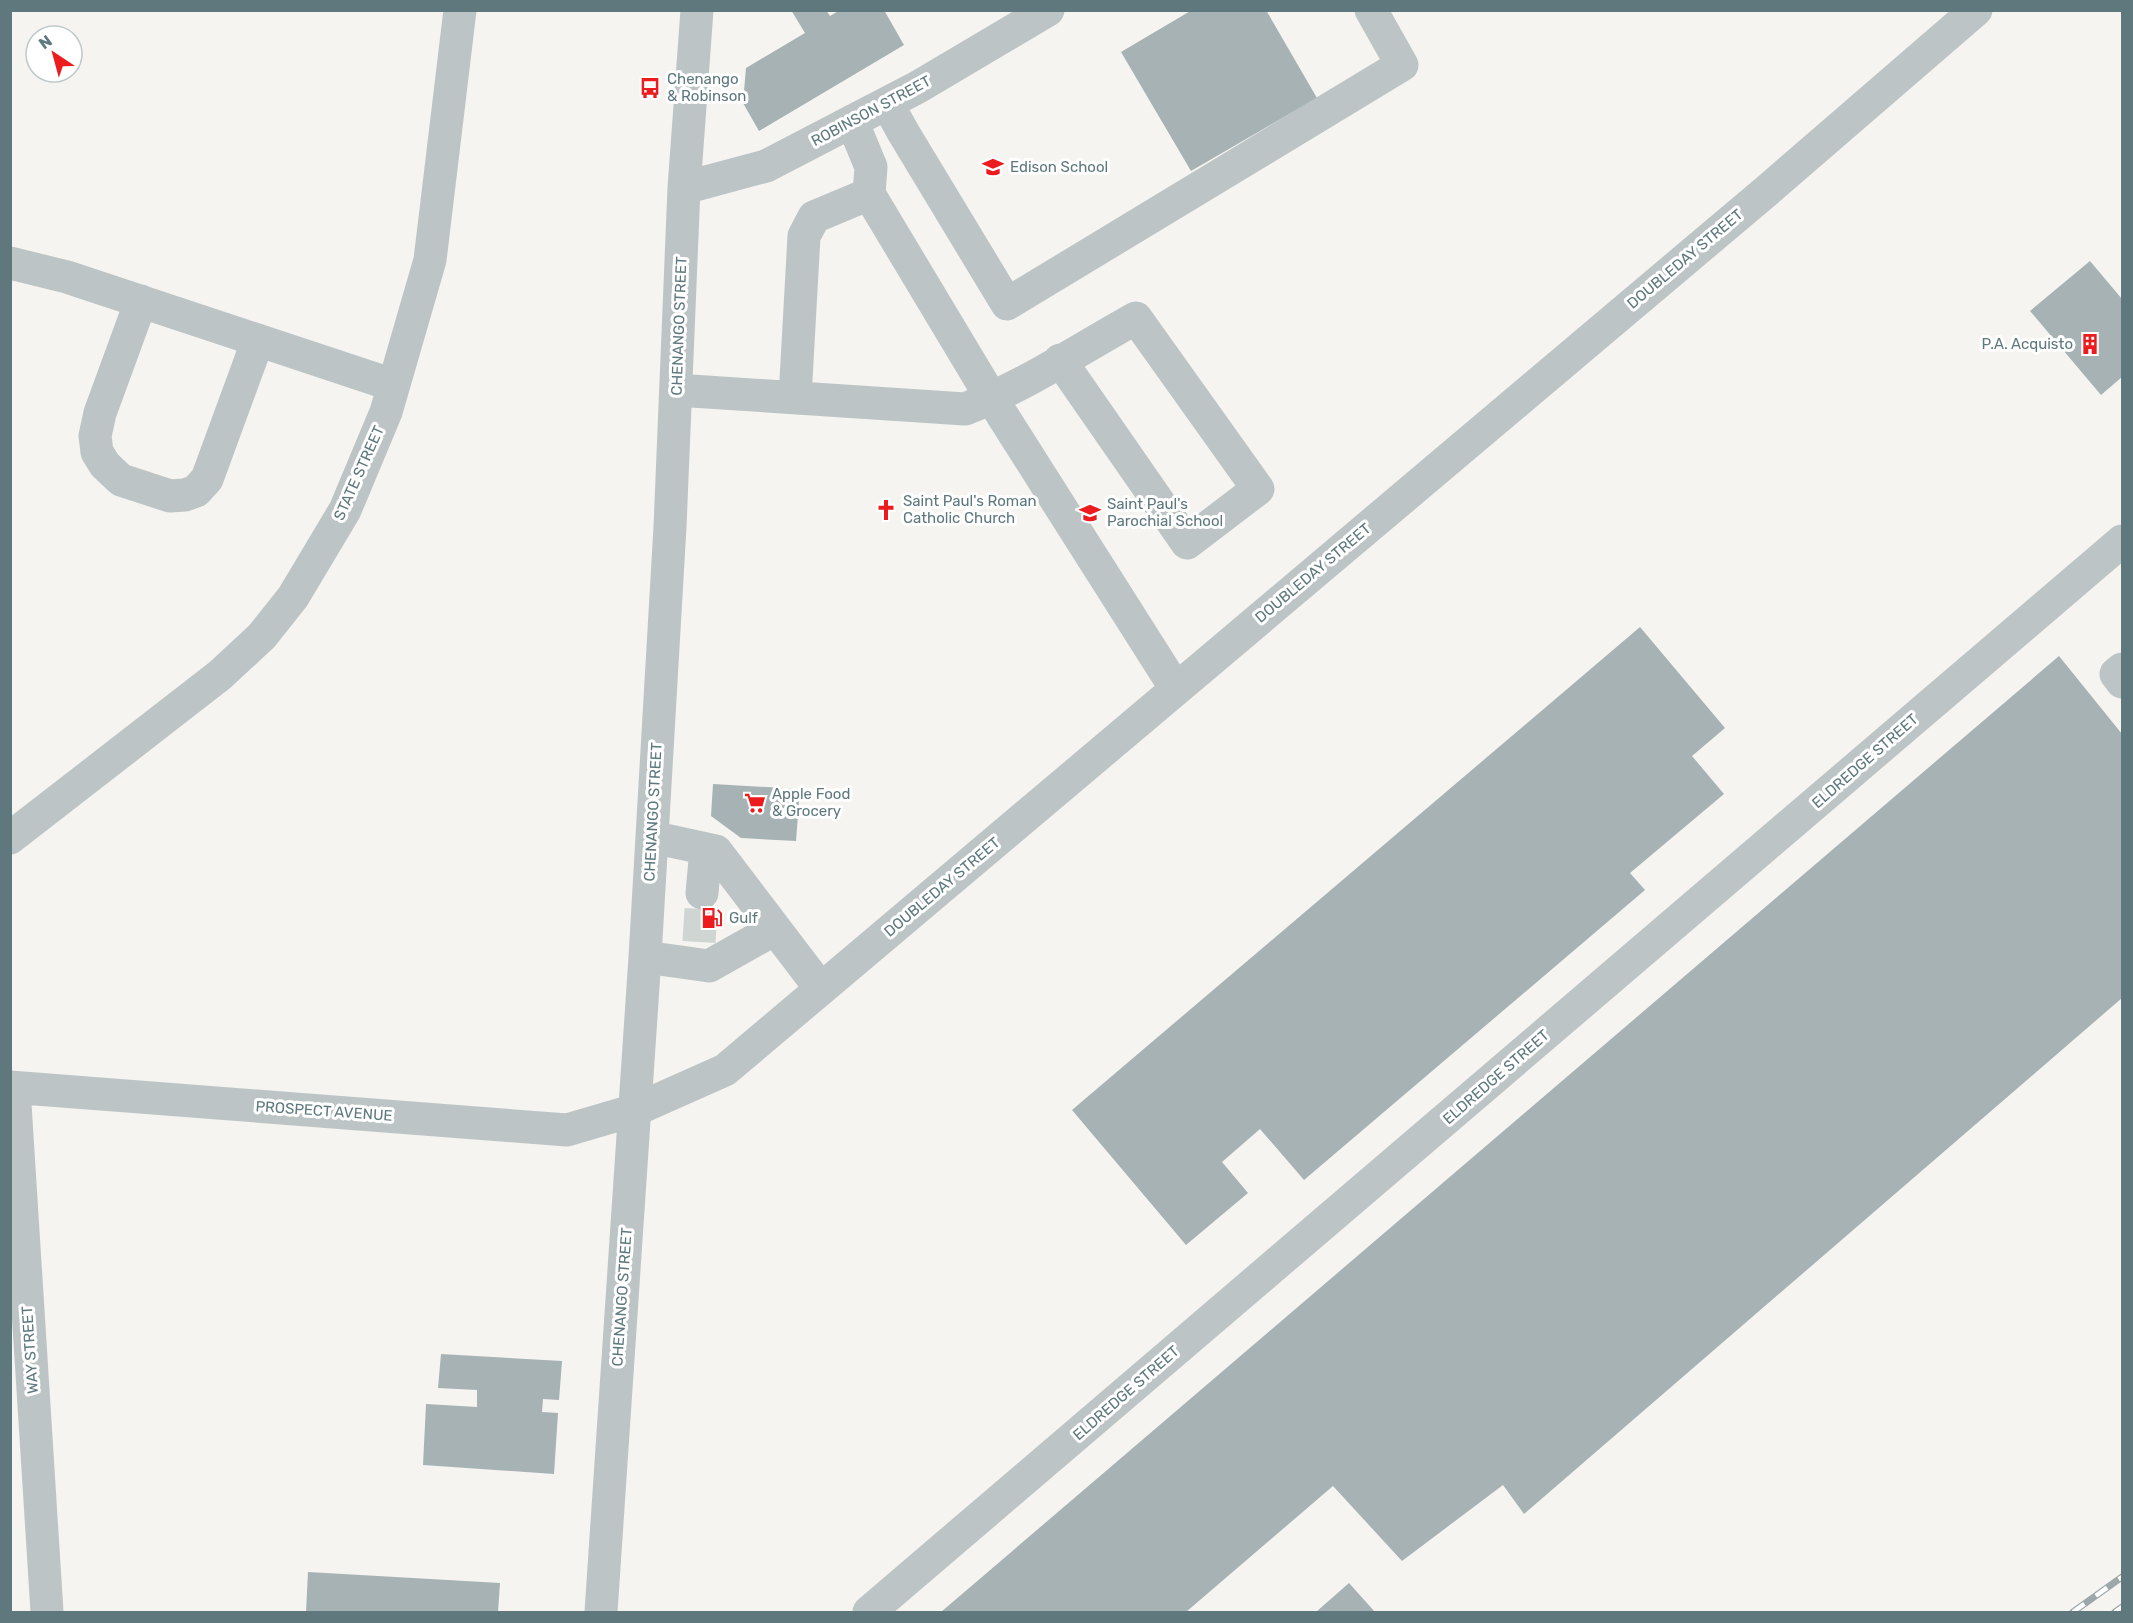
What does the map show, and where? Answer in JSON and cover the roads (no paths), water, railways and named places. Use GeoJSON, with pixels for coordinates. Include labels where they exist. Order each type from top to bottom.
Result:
{"type":"FeatureCollection","features":[{"type":"Feature","properties":{"kind":"street","name":"STATE STREET"},"geometry":{"type":"LineString","coordinates":[[10,838],[219,675],[262,636],[293,597],[345,510],[386,412],[430,260],[460,10]]}},
{"type":"Feature","properties":{"kind":"street","name":"CHENANGO STREET"},"geometry":{"type":"LineString","coordinates":[[601,1612],[645,957],[670,527],[684,188],[697,10]]}},
{"type":"Feature","properties":{"kind":"street","name":"ROBINSON STREET"},"geometry":{"type":"LineString","coordinates":[[684,188],[766,166],[918,87],[1048,10]]}},
{"type":"Feature","properties":{"kind":"street"},"geometry":{"type":"LineString","coordinates":[[887,103],[1007,304],[1402,65],[1371,10]]}},
{"type":"Feature","properties":{"kind":"street","name":"DOUBLEDAY STREET"},"geometry":{"type":"LineString","coordinates":[[635,1110],[725,1070],[1770,188],[1976,10]]}},
{"type":"Feature","properties":{"kind":"street"},"geometry":{"type":"LineString","coordinates":[[852,121],[872,167],[869,194],[992,399],[1176,689]]}},
{"type":"Feature","properties":{"kind":"street"},"geometry":{"type":"LineString","coordinates":[[795,398],[804,236],[814,217],[869,194]]}},
{"type":"Feature","properties":{"kind":"street"},"geometry":{"type":"LineString","coordinates":[[10,263],[67,277],[393,385]]}},
{"type":"Feature","properties":{"kind":"street"},"geometry":{"type":"LineString","coordinates":[[141,301],[100,413],[94,436],[97,452],[105,465],[121,480],[170,496],[185,495],[196,491],[207,479],[258,340]]}},
{"type":"Feature","properties":{"kind":"street"},"geometry":{"type":"LineString","coordinates":[[676,390],[965,410],[992,399],[1060,360],[1136,318],[1258,489],[1187,543],[1060,360]]}},
{"type":"Feature","properties":{"kind":"street","name":"ELDREDGE STREET"},"geometry":{"type":"LineString","coordinates":[[869,1612],[2122,541]]}},
{"type":"Feature","properties":{"kind":"street"},"geometry":{"type":"LineString","coordinates":[[2122,669],[2116,675],[2122,682]]}},
{"type":"Feature","properties":{"kind":"street"},"geometry":{"type":"LineString","coordinates":[[652,837],[716,851],[821,989]]}},
{"type":"Feature","properties":{"kind":"street"},"geometry":{"type":"LineString","coordinates":[[702,893],[706,849]]}},
{"type":"Feature","properties":{"kind":"street"},"geometry":{"type":"LineString","coordinates":[[645,957],[698,953],[709,966],[775,929]]}},
{"type":"Feature","properties":{"kind":"street","name":"PROSPECT AVENUE"},"geometry":{"type":"LineString","coordinates":[[12,1088],[567,1130],[635,1110]]}},
{"type":"Feature","properties":{"kind":"street","name":"WAY STREET"},"geometry":{"type":"LineString","coordinates":[[12,1088],[47,1612]]}},
{"type":"Feature","properties":{"kind":"tunnel"},"geometry":{"type":"LineString","coordinates":[[699,942],[702,893]]}},
{"type":"Feature","properties":{"kind":"railway"},"geometry":{"type":"LineString","coordinates":[[2073,1612],[2122,1577]]}},
{"type":"Feature","properties":{"kind":"railway"},"geometry":{"type":"LineString","coordinates":[[2115,1612],[2122,1607]]}},
{"type":"Feature","properties":{"kind":"place","name":"Chenango & Robinson"},"geometry":{"type":"Point","coordinates":[650,88]}},
{"type":"Feature","properties":{"kind":"place","name":"Edison School"},"geometry":{"type":"Point","coordinates":[993,167]}},
{"type":"Feature","properties":{"kind":"place","name":"P.A. Acquisto"},"geometry":{"type":"Point","coordinates":[2090,344]}},
{"type":"Feature","properties":{"kind":"place","name":"Saint Paul's Roman Catholic Church"},"geometry":{"type":"Point","coordinates":[886,510]}},
{"type":"Feature","properties":{"kind":"place","name":"Saint Paul's Parochial School"},"geometry":{"type":"Point","coordinates":[1090,513]}},
{"type":"Feature","properties":{"kind":"place","name":"Apple Food & Grocery"},"geometry":{"type":"Point","coordinates":[755,803]}},
{"type":"Feature","properties":{"kind":"place","name":"Gulf"},"geometry":{"type":"Point","coordinates":[712,918]}}]}
